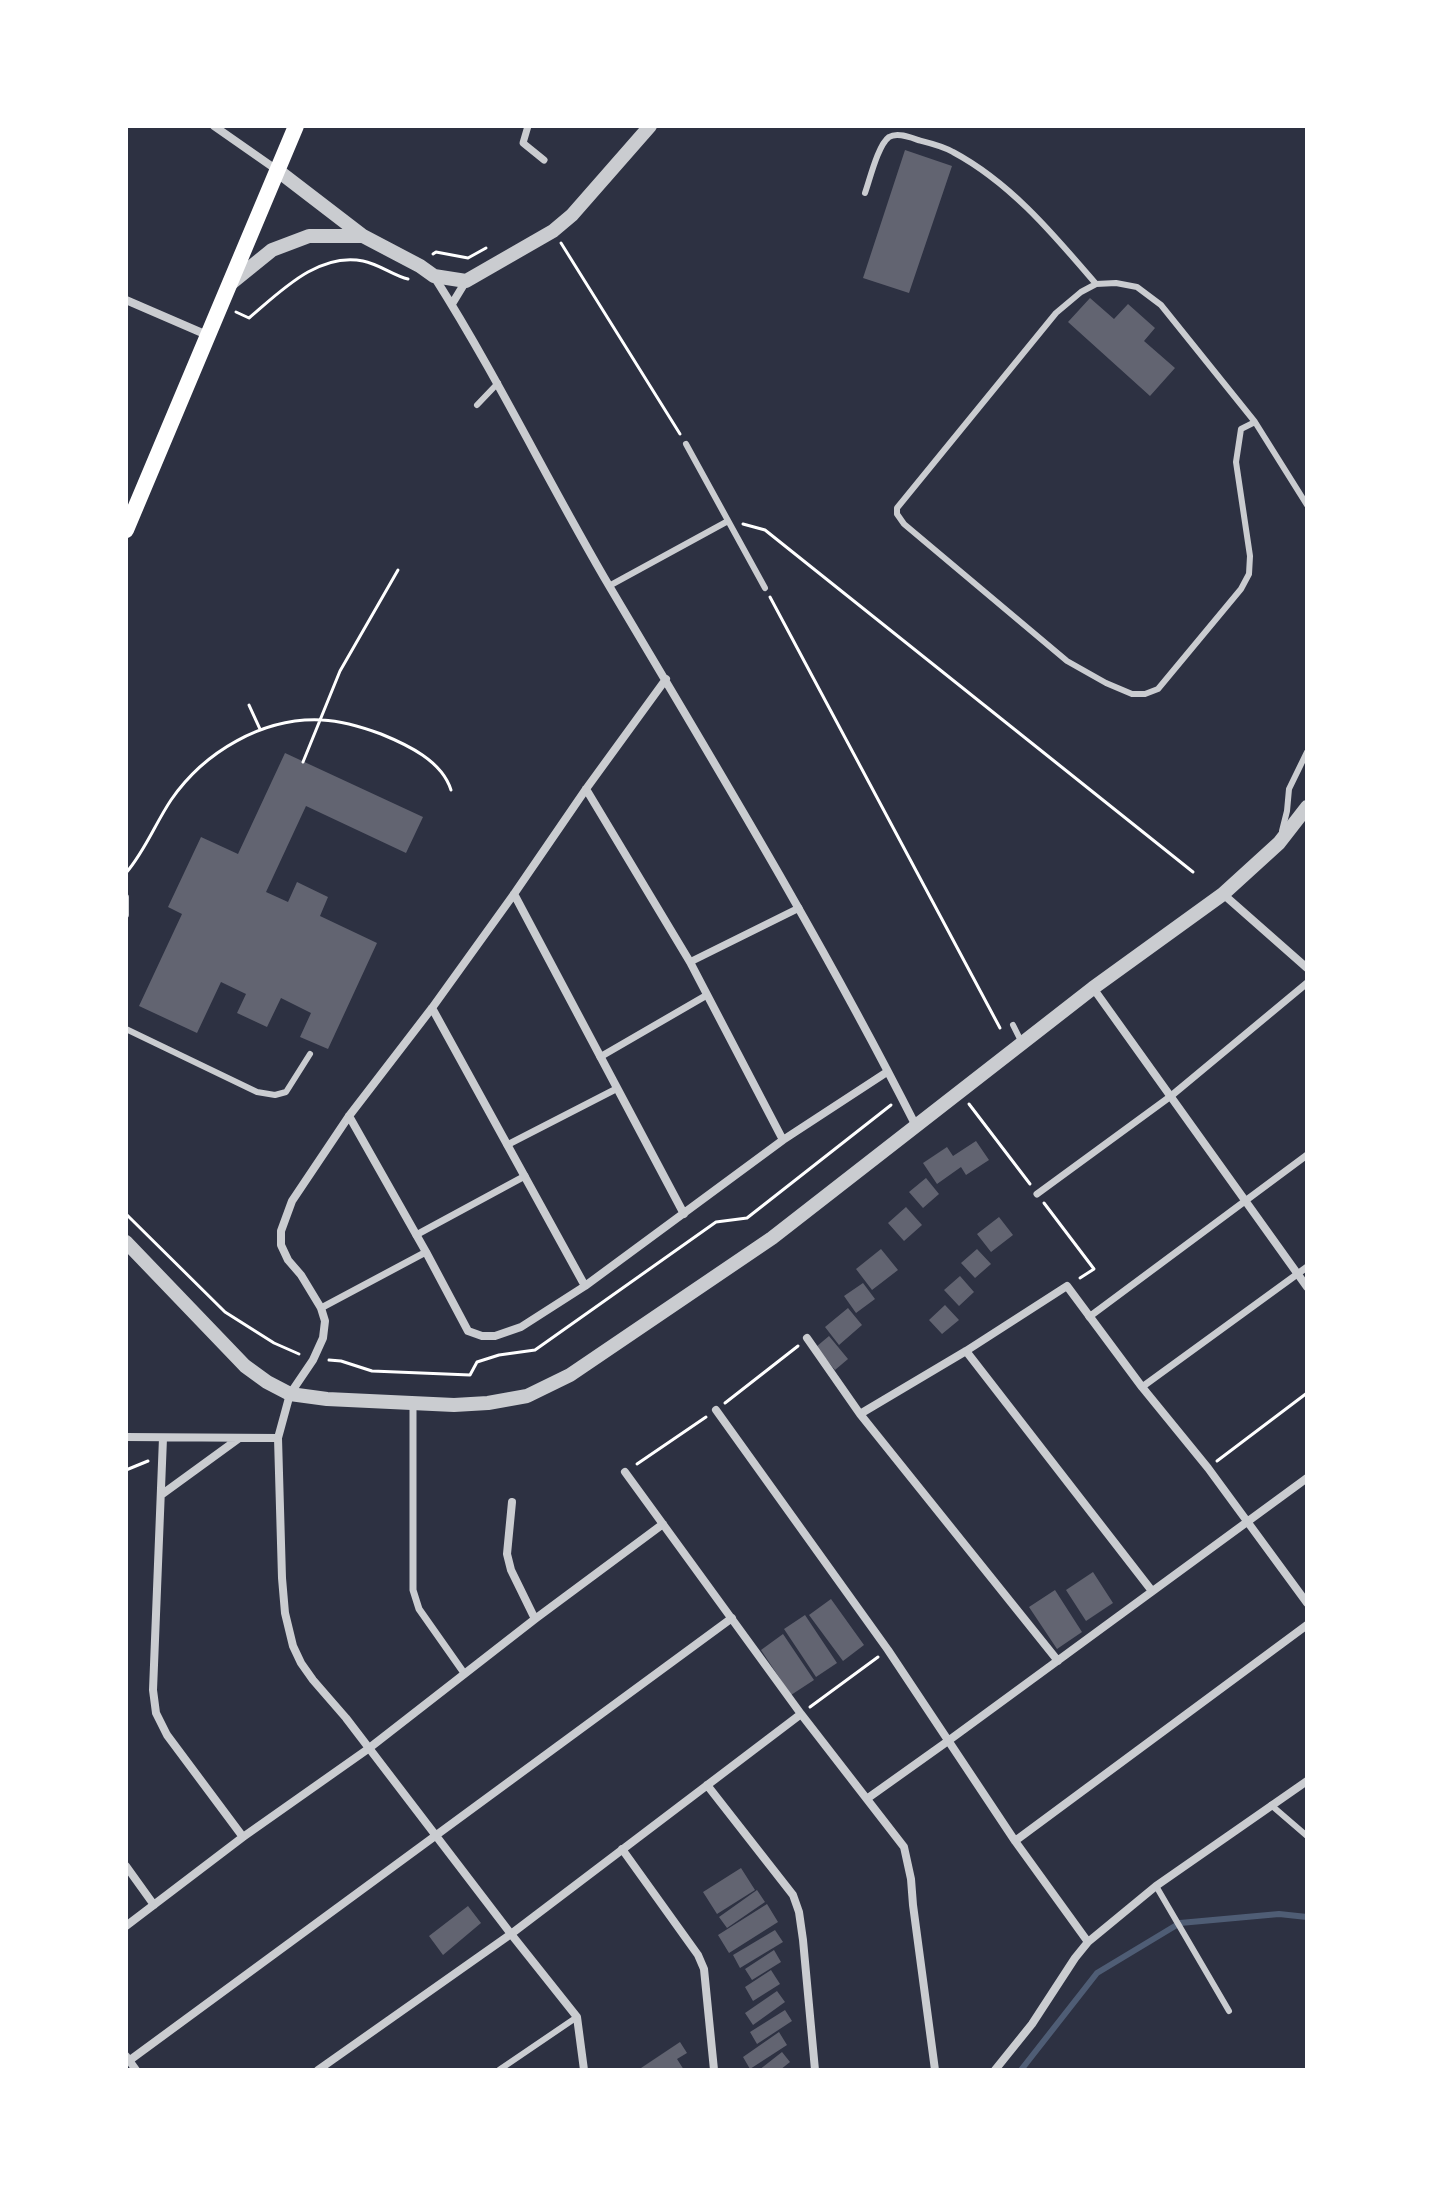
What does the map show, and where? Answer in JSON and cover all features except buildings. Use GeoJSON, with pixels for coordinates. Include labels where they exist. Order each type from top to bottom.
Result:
{"type":"FeatureCollection","features":[{"type":"Feature","properties":{"kind":"main road"},"geometry":{"type":"LineString","coordinates":[[126,530],[296,126]]}},
{"type":"Feature","properties":{"kind":"street"},"geometry":{"type":"LineString","coordinates":[[214,126],[363,236],[434,276],[498,383],[609,586],[799,908],[916,1126]]}},
{"type":"Feature","properties":{"kind":"street"},"geometry":{"type":"LineString","coordinates":[[528,126],[523,143],[544,160]]}},
{"type":"Feature","properties":{"kind":"street"},"geometry":{"type":"LineString","coordinates":[[452,304],[466,281],[553,231],[572,215],[650,126]]}},
{"type":"Feature","properties":{"kind":"street"},"geometry":{"type":"LineString","coordinates":[[230,284],[272,250],[309,236],[363,236]]}},
{"type":"Feature","properties":{"kind":"street"},"geometry":{"type":"LineString","coordinates":[[434,276],[466,281]]}},
{"type":"Feature","properties":{"kind":"street"},"geometry":{"type":"LineString","coordinates":[[126,300],[208,335]]}},
{"type":"Feature","properties":{"kind":"street"},"geometry":{"type":"LineString","coordinates":[[584,2070],[577,2017],[346,1718],[313,1680],[293,1646],[285,1613],[282,1578],[278,1438],[290,1394],[313,1360],[323,1338],[325,1321],[321,1308],[301,1275],[288,1260],[281,1245],[281,1231],[292,1201],[349,1116],[432,1008],[666,679]]}},
{"type":"Feature","properties":{"kind":"street"},"geometry":{"type":"LineString","coordinates":[[586,789],[690,962],[783,1140]]}},
{"type":"Feature","properties":{"kind":"street"},"geometry":{"type":"LineString","coordinates":[[126,1242],[245,1366],[290,1394],[327,1399],[454,1405],[527,1396],[570,1375],[772,1238],[1093,988],[1223,894],[1279,843],[1307,807]]}},
{"type":"Feature","properties":{"kind":"street"},"geometry":{"type":"LineString","coordinates":[[514,894],[684,1214]]}},
{"type":"Feature","properties":{"kind":"street"},"geometry":{"type":"LineString","coordinates":[[1223,894],[1307,968]]}},
{"type":"Feature","properties":{"kind":"street"},"geometry":{"type":"LineString","coordinates":[[690,962],[799,908]]}},
{"type":"Feature","properties":{"kind":"street"},"geometry":{"type":"LineString","coordinates":[[1037,1194],[1171,1096],[1307,983]]}},
{"type":"Feature","properties":{"kind":"street"},"geometry":{"type":"LineString","coordinates":[[1093,988],[1307,1287]]}},
{"type":"Feature","properties":{"kind":"street"},"geometry":{"type":"LineString","coordinates":[[600,1057],[707,995]]}},
{"type":"Feature","properties":{"kind":"street"},"geometry":{"type":"LineString","coordinates":[[432,1008],[585,1286]]}},
{"type":"Feature","properties":{"kind":"street"},"geometry":{"type":"LineString","coordinates":[[349,1116],[468,1331],[495,1336],[521,1327],[585,1286],[783,1140],[887,1072]]}},
{"type":"Feature","properties":{"kind":"street"},"geometry":{"type":"LineString","coordinates":[[507,1145],[616,1089]]}},
{"type":"Feature","properties":{"kind":"street"},"geometry":{"type":"LineString","coordinates":[[1089,1317],[1307,1155]]}},
{"type":"Feature","properties":{"kind":"street"},"geometry":{"type":"LineString","coordinates":[[416,1235],[525,1176]]}},
{"type":"Feature","properties":{"kind":"street"},"geometry":{"type":"LineString","coordinates":[[321,1308],[426,1252]]}},
{"type":"Feature","properties":{"kind":"street"},"geometry":{"type":"LineString","coordinates":[[1142,1387],[1307,1267]]}},
{"type":"Feature","properties":{"kind":"street"},"geometry":{"type":"LineString","coordinates":[[860,1414],[1067,1286],[1142,1387],[1208,1468],[1307,1603]]}},
{"type":"Feature","properties":{"kind":"street"},"geometry":{"type":"LineString","coordinates":[[807,1338],[860,1414],[1058,1661]]}},
{"type":"Feature","properties":{"kind":"street"},"geometry":{"type":"LineString","coordinates":[[966,1351],[1152,1591]]}},
{"type":"Feature","properties":{"kind":"street"},"geometry":{"type":"LineString","coordinates":[[413,1402],[413,1590],[419,1609],[464,1673]]}},
{"type":"Feature","properties":{"kind":"street"},"geometry":{"type":"LineString","coordinates":[[716,1410],[888,1650],[1015,1841],[1088,1942]]}},
{"type":"Feature","properties":{"kind":"street"},"geometry":{"type":"LineString","coordinates":[[126,1437],[278,1438]]}},
{"type":"Feature","properties":{"kind":"street"},"geometry":{"type":"LineString","coordinates":[[163,1438],[153,1690],[156,1713],[167,1735],[243,1837]]}},
{"type":"Feature","properties":{"kind":"street"},"geometry":{"type":"LineString","coordinates":[[161,1495],[240,1438]]}},
{"type":"Feature","properties":{"kind":"street"},"geometry":{"type":"LineString","coordinates":[[625,1472],[801,1714],[904,1847],[911,1879],[935,2070]]}},
{"type":"Feature","properties":{"kind":"street"},"geometry":{"type":"LineString","coordinates":[[868,1798],[1307,1478]]}},
{"type":"Feature","properties":{"kind":"street"},"geometry":{"type":"LineString","coordinates":[[512,1502],[507,1554],[511,1570],[535,1619]]}},
{"type":"Feature","properties":{"kind":"street"},"geometry":{"type":"LineString","coordinates":[[126,1926],[243,1837],[368,1749],[663,1524]]}},
{"type":"Feature","properties":{"kind":"street"},"geometry":{"type":"LineString","coordinates":[[136,2070],[128,2058],[732,1618]]}},
{"type":"Feature","properties":{"kind":"street"},"geometry":{"type":"LineString","coordinates":[[1015,1841],[1307,1625]]}},
{"type":"Feature","properties":{"kind":"street"},"geometry":{"type":"LineString","coordinates":[[318,2070],[511,1934],[801,1714]]}},
{"type":"Feature","properties":{"kind":"street"},"geometry":{"type":"LineString","coordinates":[[995,2070],[1032,2024],[1088,1942],[1156,1886],[1307,1781]]}},
{"type":"Feature","properties":{"kind":"street"},"geometry":{"type":"LineString","coordinates":[[707,1785],[793,1895],[803,1940],[815,2070]]}},
{"type":"Feature","properties":{"kind":"street"},"geometry":{"type":"LineString","coordinates":[[622,1849],[698,1955],[704,1969],[714,2070]]}},
{"type":"Feature","properties":{"kind":"street"},"geometry":{"type":"LineString","coordinates":[[126,1866],[154,1905]]}},
{"type":"Feature","properties":{"kind":"lane"},"geometry":{"type":"LineString","coordinates":[[865,193],[887,138],[895,134],[908,136],[950,150],[973,164],[1029,209],[1096,284]]}},
{"type":"Feature","properties":{"kind":"lane"},"geometry":{"type":"LineString","coordinates":[[1255,422],[1241,429],[1236,462],[1250,556],[1249,574],[1241,589],[1158,689],[1145,694],[1132,694],[1067,661],[904,524],[897,514],[897,508],[1056,313],[1096,284],[1116,283],[1137,287],[1161,305],[1255,422],[1307,505]]}},
{"type":"Feature","properties":{"kind":"lane"},"geometry":{"type":"LineString","coordinates":[[477,405],[498,383]]}},
{"type":"Feature","properties":{"kind":"lane"},"geometry":{"type":"LineString","coordinates":[[686,444],[765,588]]}},
{"type":"Feature","properties":{"kind":"lane"},"geometry":{"type":"LineString","coordinates":[[609,586],[728,521]]}},
{"type":"Feature","properties":{"kind":"lane"},"geometry":{"type":"LineString","coordinates":[[1279,843],[1289,789],[1307,752]]}},
{"type":"Feature","properties":{"kind":"lane"},"geometry":{"type":"LineString","coordinates":[[126,897],[126,915]]}},
{"type":"Feature","properties":{"kind":"lane"},"geometry":{"type":"LineString","coordinates":[[1013,1025],[1022,1043]]}},
{"type":"Feature","properties":{"kind":"lane"},"geometry":{"type":"LineString","coordinates":[[126,1029],[266,1094],[286,1092],[310,1054]]}},
{"type":"Feature","properties":{"kind":"lane"},"geometry":{"type":"LineString","coordinates":[[1271,1805],[1307,1836]]}},
{"type":"Feature","properties":{"kind":"lane"},"geometry":{"type":"LineString","coordinates":[[1156,1886],[1229,2011]]}},
{"type":"Feature","properties":{"kind":"lane"},"geometry":{"type":"LineString","coordinates":[[499,2070],[577,2017]]}},
{"type":"Feature","properties":{"kind":"path"},"geometry":{"type":"LineString","coordinates":[[220,306],[249,318],[313,268],[341,261],[361,261],[407,280],[436,252],[468,258],[494,244]]}},
{"type":"Feature","properties":{"kind":"path"},"geometry":{"type":"LineString","coordinates":[[567,253],[686,444]]}},
{"type":"Feature","properties":{"kind":"path"},"geometry":{"type":"LineString","coordinates":[[728,521],[765,530],[1193,872]]}},
{"type":"Feature","properties":{"kind":"path"},"geometry":{"type":"LineString","coordinates":[[303,762],[340,671],[398,570]]}},
{"type":"Feature","properties":{"kind":"path"},"geometry":{"type":"LineString","coordinates":[[765,588],[1002,1033]]}},
{"type":"Feature","properties":{"kind":"path"},"geometry":{"type":"LineString","coordinates":[[249,705],[260,729]]}},
{"type":"Feature","properties":{"kind":"path"},"geometry":{"type":"LineString","coordinates":[[126,873],[140,858],[155,827],[188,777],[207,759],[260,729],[320,719],[343,722],[393,739],[435,764],[448,780],[451,790]]}},
{"type":"Feature","properties":{"kind":"path"},"geometry":{"type":"LineString","coordinates":[[1208,1468],[1307,1393]]}},
{"type":"Feature","properties":{"kind":"path"},"geometry":{"type":"LineString","coordinates":[[126,1470],[162,1455]]}},
{"type":"Feature","properties":{"kind":"path"},"geometry":{"type":"LineString","coordinates":[[801,1714],[888,1650]]}},
{"type":"Feature","properties":{"kind":"waterway"},"geometry":{"type":"LineString","coordinates":[[1021,2070],[1097,1973],[1180,1923],[1279,1914],[1307,1917]]}}]}
